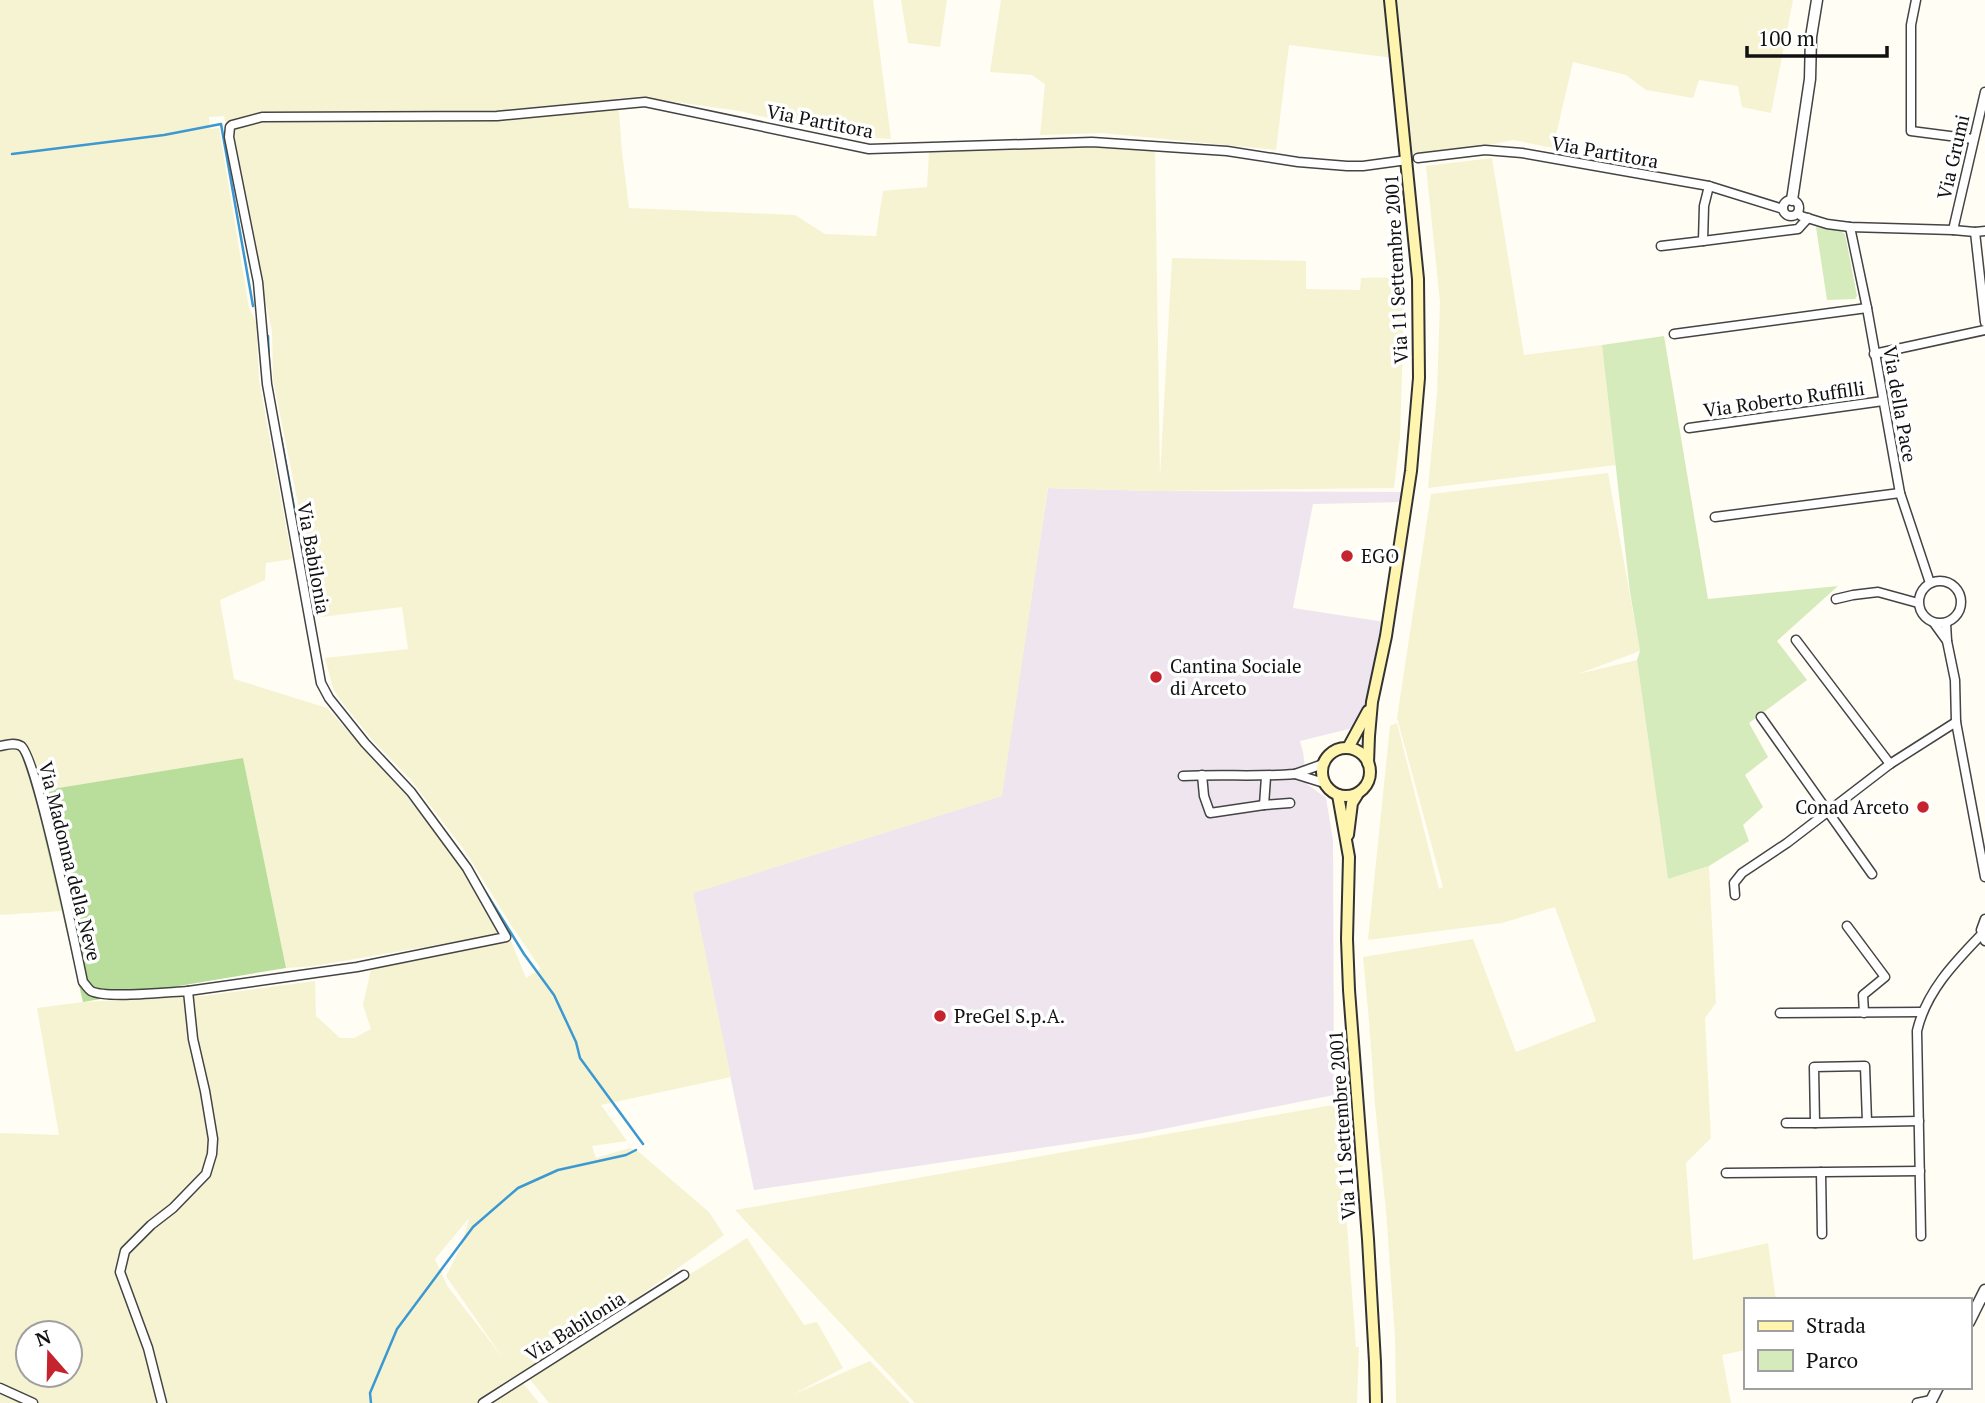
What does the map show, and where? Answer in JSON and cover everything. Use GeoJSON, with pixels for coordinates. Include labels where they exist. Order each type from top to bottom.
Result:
{"type":"FeatureCollection","features":[{"type":"Feature","properties":{"kind":"main road","name":"Via 11 Settembre 2001"},"geometry":{"type":"LineString","coordinates":[[1376,1403],[1368,1239],[1347,939],[1350,885],[1348,845],[1352,803],[1367,785],[1370,771],[1368,736],[1386,636],[1417,421],[1418,279],[1413,159],[1390,0]]}},
{"type":"Feature","properties":{"kind":"main road","name":"Via 11 Settembre 2001"},"geometry":{"type":"LineString","coordinates":[[1323,764],[1334,751],[1348,748],[1373,702]]}},
{"type":"Feature","properties":{"kind":"main road"},"geometry":{"type":"LineString","coordinates":[[1348,748],[1359,752],[1368,763]]}},
{"type":"Feature","properties":{"kind":"main road"},"geometry":{"type":"LineString","coordinates":[[1323,764],[1322,774],[1328,788],[1346,797],[1357,794]]}},
{"type":"Feature","properties":{"kind":"main road","name":"Via 11 Settembre 2001"},"geometry":{"type":"LineString","coordinates":[[1338,795],[1348,845]]}},
{"type":"Feature","properties":{"kind":"street"},"geometry":{"type":"LineString","coordinates":[[1792,200],[1810,79],[1811,37],[1817,0]]}},
{"type":"Feature","properties":{"kind":"street"},"geometry":{"type":"LineString","coordinates":[[1916,0],[1911,25],[1911,131],[1973,139]]}},
{"type":"Feature","properties":{"kind":"street","name":"Via Grumi"},"geometry":{"type":"LineString","coordinates":[[1953,229],[1985,92]]}},
{"type":"Feature","properties":{"kind":"street","name":"Via Partitora"},"geometry":{"type":"LineString","coordinates":[[230,127],[262,117],[497,116],[645,102],[869,149],[1092,142],[1227,151],[1298,162],[1347,166],[1485,150],[1522,153],[1709,187],[1783,209],[1790,216],[1798,213],[1827,224],[1985,231]]}},
{"type":"Feature","properties":{"kind":"street","name":"Via Babilonia"},"geometry":{"type":"LineString","coordinates":[[230,127],[229,137],[258,282],[267,384],[321,683],[329,698],[365,743],[411,792],[467,868],[506,937]]}},
{"type":"Feature","properties":{"kind":"street"},"geometry":{"type":"LineString","coordinates":[[1703,241],[1704,206],[1709,187]]}},
{"type":"Feature","properties":{"kind":"street"},"geometry":{"type":"LineString","coordinates":[[1783,209],[1785,203],[1792,200]]}},
{"type":"Feature","properties":{"kind":"street"},"geometry":{"type":"LineString","coordinates":[[1792,200],[1798,204],[1798,213]]}},
{"type":"Feature","properties":{"kind":"street"},"geometry":{"type":"LineString","coordinates":[[1661,246],[1798,229],[1808,218]]}},
{"type":"Feature","properties":{"kind":"street","name":"Via della Pace"},"geometry":{"type":"LineString","coordinates":[[1850,227],[1900,493],[1930,583]]}},
{"type":"Feature","properties":{"kind":"street"},"geometry":{"type":"LineString","coordinates":[[1975,232],[1985,322]]}},
{"type":"Feature","properties":{"kind":"street"},"geometry":{"type":"LineString","coordinates":[[1674,334],[1867,308]]}},
{"type":"Feature","properties":{"kind":"street"},"geometry":{"type":"LineString","coordinates":[[1874,354],[1985,330]]}},
{"type":"Feature","properties":{"kind":"street","name":"Via Roberto Ruffilli"},"geometry":{"type":"LineString","coordinates":[[1689,428],[1883,401]]}},
{"type":"Feature","properties":{"kind":"street"},"geometry":{"type":"LineString","coordinates":[[1715,517],[1900,493]]}},
{"type":"Feature","properties":{"kind":"street"},"geometry":{"type":"LineString","coordinates":[[1934,623],[1946,623],[1960,610],[1960,597],[1954,586],[1948,583],[1930,583],[1921,591],[1918,603],[1921,613],[1934,623],[1947,640]]}},
{"type":"Feature","properties":{"kind":"street"},"geometry":{"type":"LineString","coordinates":[[1836,599],[1878,592],[1918,603]]}},
{"type":"Feature","properties":{"kind":"street"},"geometry":{"type":"LineString","coordinates":[[1946,623],[1955,680],[1956,722],[1985,877]]}},
{"type":"Feature","properties":{"kind":"street"},"geometry":{"type":"LineString","coordinates":[[1796,640],[1890,764]]}},
{"type":"Feature","properties":{"kind":"street"},"geometry":{"type":"LineString","coordinates":[[1760,717],[1872,874]]}},
{"type":"Feature","properties":{"kind":"street"},"geometry":{"type":"LineString","coordinates":[[1735,895],[1734,883],[1742,873],[1890,764],[1956,722]]}},
{"type":"Feature","properties":{"kind":"street","name":"Via Madonna della Neve"},"geometry":{"type":"LineString","coordinates":[[0,746],[21,745],[26,751],[62,882],[83,982],[91,991],[124,995],[188,991],[357,967],[506,937]]}},
{"type":"Feature","properties":{"kind":"street"},"geometry":{"type":"LineString","coordinates":[[1184,776],[1295,774],[1323,764]]}},
{"type":"Feature","properties":{"kind":"street"},"geometry":{"type":"LineString","coordinates":[[1295,774],[1324,783]]}},
{"type":"Feature","properties":{"kind":"street"},"geometry":{"type":"LineString","coordinates":[[1202,775],[1204,796],[1210,813],[1290,803]]}},
{"type":"Feature","properties":{"kind":"street"},"geometry":{"type":"LineString","coordinates":[[1264,805],[1266,776]]}},
{"type":"Feature","properties":{"kind":"street"},"geometry":{"type":"LineString","coordinates":[[1922,1236],[1917,1031],[1922,1012],[1951,966],[1983,938],[1982,925],[1985,919]]}},
{"type":"Feature","properties":{"kind":"street"},"geometry":{"type":"LineString","coordinates":[[1847,926],[1885,977],[1863,995],[1864,1013]]}},
{"type":"Feature","properties":{"kind":"street"},"geometry":{"type":"LineString","coordinates":[[162,1403],[148,1348],[120,1272],[125,1251],[206,1174],[212,1154],[213,1139],[193,1039],[188,991]]}},
{"type":"Feature","properties":{"kind":"street"},"geometry":{"type":"LineString","coordinates":[[1780,1013],[1922,1012]]}},
{"type":"Feature","properties":{"kind":"street"},"geometry":{"type":"LineString","coordinates":[[1815,1123],[1814,1067],[1866,1066],[1867,1122]]}},
{"type":"Feature","properties":{"kind":"street"},"geometry":{"type":"LineString","coordinates":[[1786,1124],[1919,1121]]}},
{"type":"Feature","properties":{"kind":"street"},"geometry":{"type":"LineString","coordinates":[[1726,1173],[1920,1171]]}},
{"type":"Feature","properties":{"kind":"street"},"geometry":{"type":"LineString","coordinates":[[1821,1172],[1822,1234]]}},
{"type":"Feature","properties":{"kind":"street","name":"Via Babilonia"},"geometry":{"type":"LineString","coordinates":[[483,1403],[684,1275]]}},
{"type":"Feature","properties":{"kind":"street"},"geometry":{"type":"LineString","coordinates":[[1971,1318],[1985,1290]]}},
{"type":"Feature","properties":{"kind":"street"},"geometry":{"type":"LineString","coordinates":[[0,1388],[33,1403]]}},
{"type":"Feature","properties":{"kind":"street"},"geometry":{"type":"LineString","coordinates":[[1917,1403],[1931,1402]]}},
{"type":"Feature","properties":{"kind":"shaded area"},"geometry":{"type":"Polygon","coordinates":[[[0,0],[873,0],[891,139],[821,131],[740,111],[676,102],[618,98],[629,208],[795,215],[825,234],[876,236],[883,191],[927,187],[929,152],[1082,147],[1155,151],[1160,476],[1172,258],[1306,261],[1306,289],[1360,290],[1361,278],[1405,277],[1400,437],[1394,488],[1159,491],[1048,488],[1002,796],[693,893],[731,1077],[601,1105],[627,1141],[592,1146],[596,1158],[630,1148],[640,1153],[709,1212],[724,1235],[613,1315],[518,1377],[539,1403],[0,1403],[0,1133],[59,1135],[37,1008],[83,1002],[203,996],[315,981],[316,1016],[340,1038],[354,1038],[371,1029],[363,1005],[373,960],[509,936],[526,978],[541,969],[465,851],[410,779],[374,742],[333,688],[325,658],[408,649],[402,607],[321,617],[273,380],[272,331],[224,116],[209,117],[210,129],[219,128],[249,308],[256,322],[259,380],[292,559],[266,563],[265,580],[220,600],[234,679],[327,708],[404,793],[466,871],[499,932],[314,966],[286,968],[243,759],[35,792],[62,911],[0,915],[0,0]],[[469,1218],[435,1259],[448,1287],[503,1358],[446,1276],[461,1247],[469,1218]]]}},
{"type":"Feature","properties":{"kind":"shaded area"},"geometry":{"type":"Polygon","coordinates":[[[901,0],[947,0],[940,47],[908,43],[901,0]]]}},
{"type":"Feature","properties":{"kind":"shaded area"},"geometry":{"type":"Polygon","coordinates":[[[1001,0],[1793,0],[1771,113],[1742,107],[1738,86],[1699,80],[1693,98],[1646,90],[1626,75],[1573,62],[1553,148],[1513,140],[1409,163],[1394,58],[1289,45],[1276,150],[1102,133],[1040,135],[1045,84],[1032,75],[990,72],[1001,0]]]}},
{"type":"Feature","properties":{"kind":"shaded area"},"geometry":{"type":"Polygon","coordinates":[[[1492,158],[1524,355],[1602,345],[1616,465],[1428,488],[1437,394],[1440,302],[1426,166],[1492,158]]]}},
{"type":"Feature","properties":{"kind":"shaded area"},"geometry":{"type":"Polygon","coordinates":[[[1608,473],[1640,651],[1578,674],[1637,660],[1668,879],[1709,866],[1716,1003],[1705,1018],[1711,1138],[1686,1163],[1693,1260],[1768,1243],[1776,1298],[1744,1298],[1744,1350],[1722,1355],[1731,1403],[1396,1403],[1395,1337],[1386,1211],[1363,957],[1473,939],[1516,1052],[1596,1021],[1555,907],[1502,923],[1368,940],[1390,726],[1397,723],[1439,889],[1443,887],[1397,718],[1431,494],[1608,473]]]}},
{"type":"Feature","properties":{"kind":"shaded area"},"geometry":{"type":"Polygon","coordinates":[[[1048,488],[1408,492],[1406,502],[1313,504],[1293,608],[1385,622],[1370,703],[1357,727],[1300,741],[1307,784],[1326,798],[1333,840],[1334,1095],[1143,1133],[754,1190],[692,893],[1001,796],[1048,488]]]}},
{"type":"Feature","properties":{"kind":"shaded area"},"geometry":{"type":"Polygon","coordinates":[[[1338,1104],[1356,1347],[1359,1347],[1357,1403],[915,1403],[735,1210],[1338,1104]]]}},
{"type":"Feature","properties":{"kind":"shaded area"},"geometry":{"type":"Polygon","coordinates":[[[747,1238],[804,1325],[817,1322],[843,1368],[792,1395],[870,1361],[910,1403],[549,1403],[528,1377],[747,1238]]]}},
{"type":"Feature","properties":{"kind":"green space"},"geometry":{"type":"Polygon","coordinates":[[[1816,227],[1845,234],[1857,296],[1855,299],[1827,300],[1816,227]]]}},
{"type":"Feature","properties":{"kind":"green space"},"geometry":{"type":"Polygon","coordinates":[[[1664,336],[1708,599],[1838,586],[1777,641],[1807,680],[1749,723],[1768,757],[1745,775],[1763,807],[1743,825],[1749,841],[1709,866],[1668,879],[1637,660],[1640,651],[1630,592],[1602,345],[1664,336]]]}},
{"type":"Feature","properties":{"kind":"green space"},"geometry":{"type":"Polygon","coordinates":[[[243,758],[286,968],[83,1002],[34,792],[243,758]]]}},
{"type":"Feature","properties":{"kind":"waterway"},"geometry":{"type":"LineString","coordinates":[[12,154],[164,135],[221,124],[253,306]]}},
{"type":"Feature","properties":{"kind":"waterway"},"geometry":{"type":"LineString","coordinates":[[268,336],[269,365]]}},
{"type":"Feature","properties":{"kind":"waterway"},"geometry":{"type":"LineString","coordinates":[[281,437],[314,616]]}},
{"type":"Feature","properties":{"kind":"waterway"},"geometry":{"type":"LineString","coordinates":[[383,756],[409,785]]}},
{"type":"Feature","properties":{"kind":"waterway"},"geometry":{"type":"LineString","coordinates":[[443,829],[466,860]]}},
{"type":"Feature","properties":{"kind":"waterway"},"geometry":{"type":"LineString","coordinates":[[475,875],[524,954],[554,995],[576,1042],[580,1058],[643,1144]]}},
{"type":"Feature","properties":{"kind":"waterway"},"geometry":{"type":"LineString","coordinates":[[371,1403],[370,1393],[397,1329],[473,1227],[518,1188],[558,1170],[626,1155],[636,1150]]}},
{"type":"Feature","properties":{"kind":"place","name":"EGO"},"geometry":{"type":"Point","coordinates":[1347,556]}},
{"type":"Feature","properties":{"kind":"place","name":"Cantina Sociale di Arceto"},"geometry":{"type":"Point","coordinates":[1156,677]}},
{"type":"Feature","properties":{"kind":"place","name":"Conad Arceto"},"geometry":{"type":"Point","coordinates":[1923,807]}},
{"type":"Feature","properties":{"kind":"place","name":"PreGel S.p.A."},"geometry":{"type":"Point","coordinates":[940,1016]}}]}
